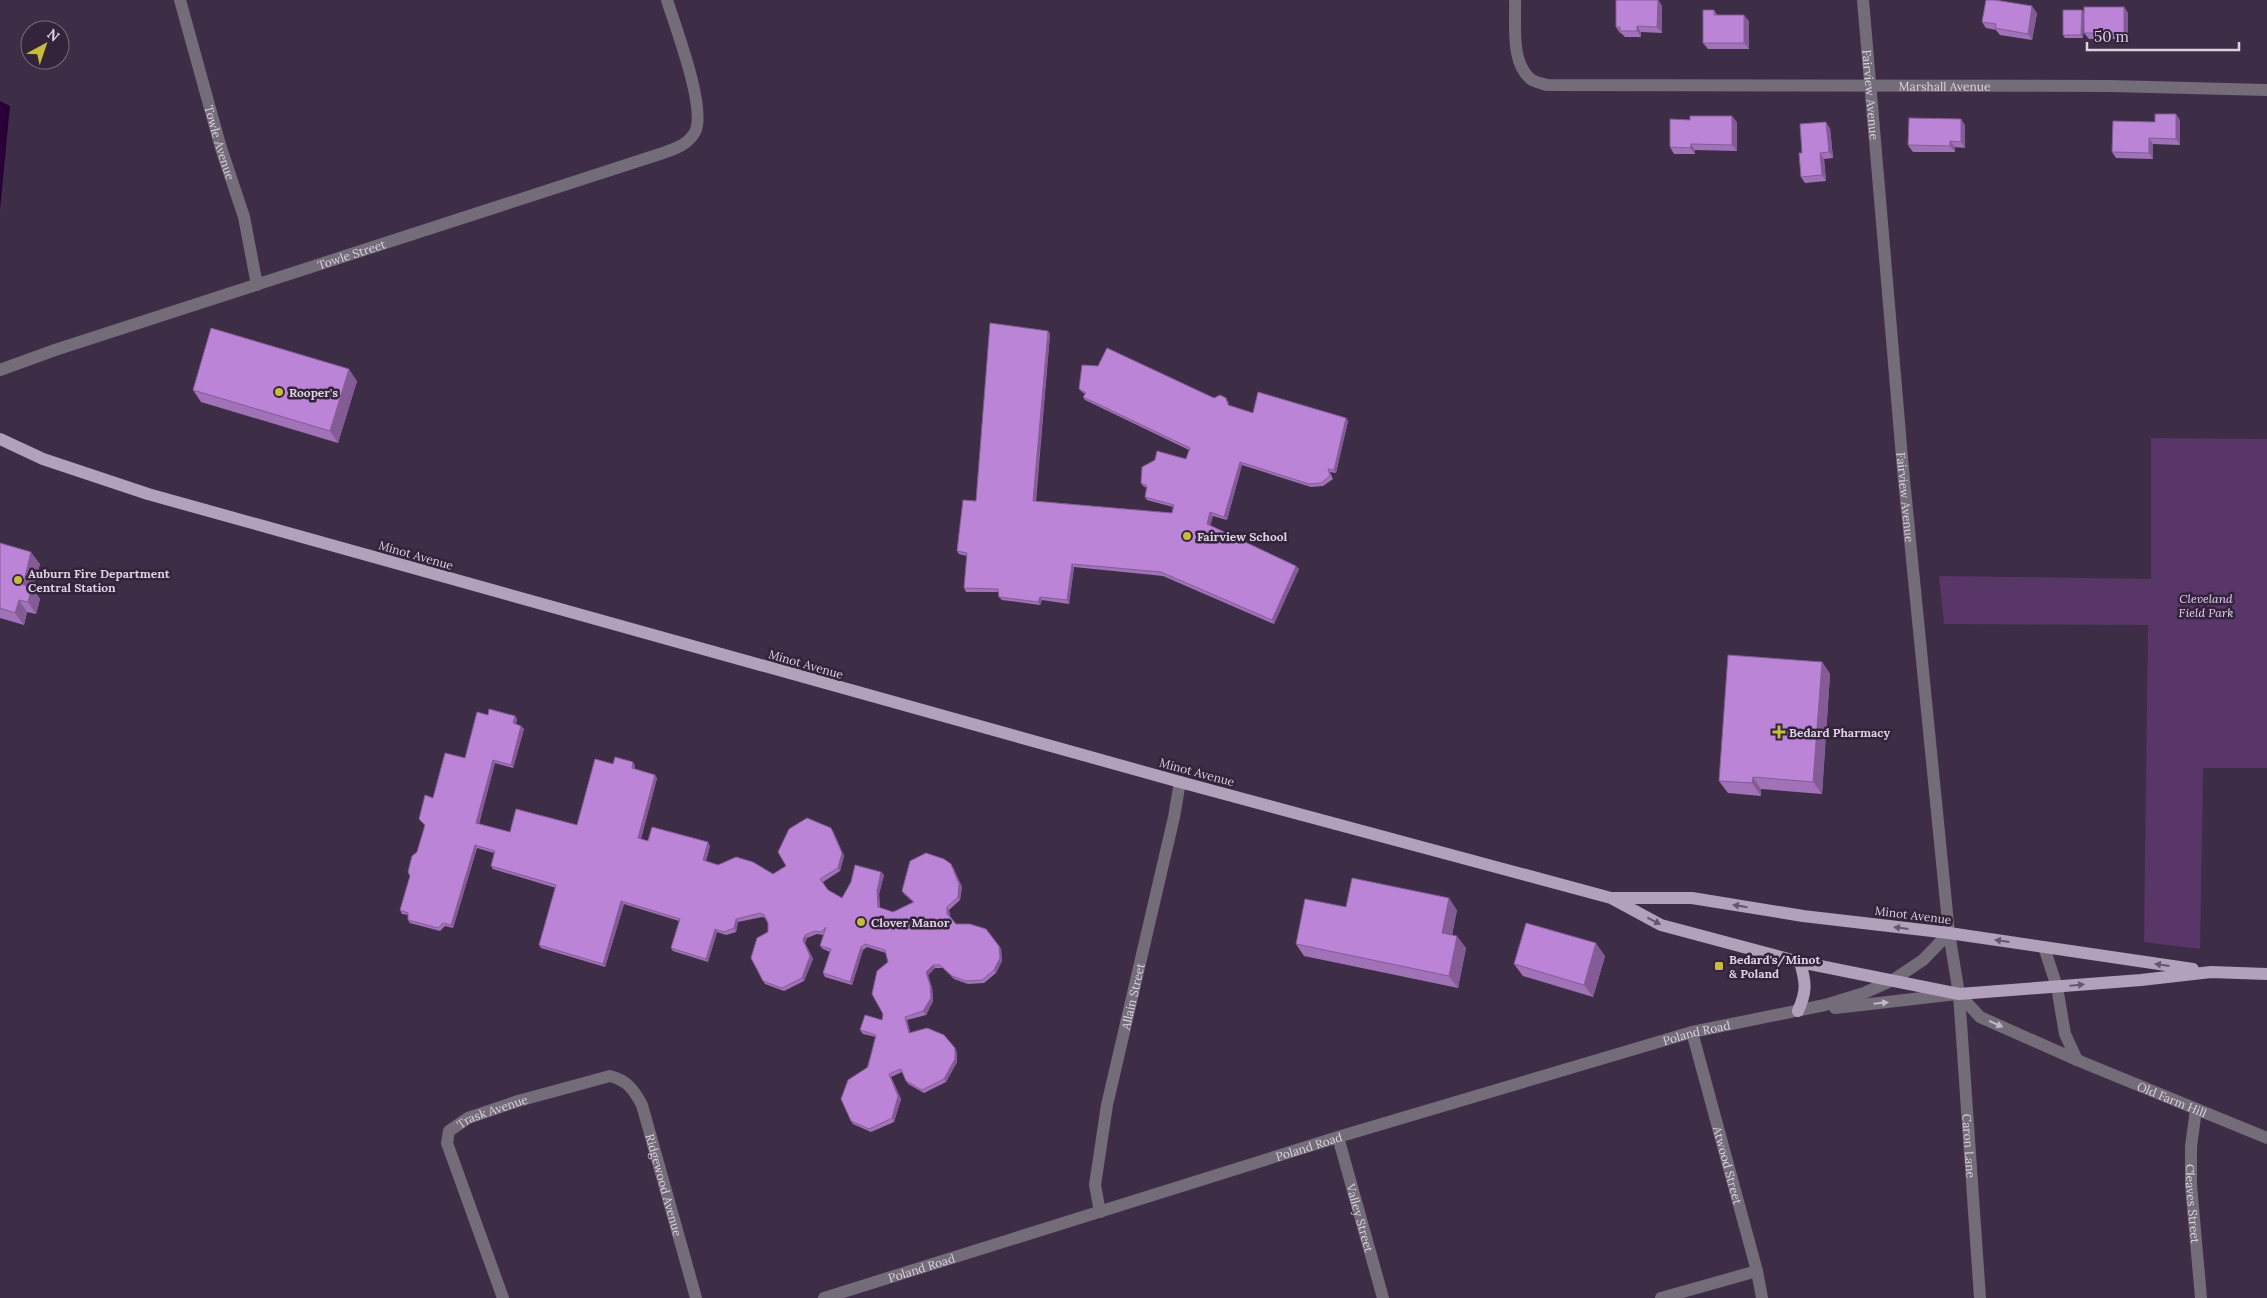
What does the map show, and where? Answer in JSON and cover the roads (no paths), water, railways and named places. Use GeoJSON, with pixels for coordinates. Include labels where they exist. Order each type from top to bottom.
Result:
{"type":"FeatureCollection","features":[{"type":"Feature","properties":{"kind":"main road","name":"Minot Avenue"},"geometry":{"type":"LineString","coordinates":[[0,438],[43,459],[148,494],[1180,782],[1611,898],[1661,925],[1800,962],[1959,994],[2057,987],[2211,972]]}},
{"type":"Feature","properties":{"kind":"main road","name":"Minot Avenue"},"geometry":{"type":"LineString","coordinates":[[1611,898],[1692,898],[1803,916],[1949,933],[2211,972]]}},
{"type":"Feature","properties":{"kind":"main road"},"geometry":{"type":"LineString","coordinates":[[1798,1011],[1805,995],[1805,981],[1800,962]]}},
{"type":"Feature","properties":{"kind":"main road"},"geometry":{"type":"LineString","coordinates":[[2211,972],[2267,974]]}},
{"type":"Feature","properties":{"kind":"street","name":"Towle Avenue"},"geometry":{"type":"LineString","coordinates":[[180,0],[221,148],[244,217],[258,285]]}},
{"type":"Feature","properties":{"kind":"street","name":"Towle Street"},"geometry":{"type":"LineString","coordinates":[[0,370],[54,350],[660,154],[687,143],[696,130],[699,116],[694,88],[667,0]]}},
{"type":"Feature","properties":{"kind":"street","name":"Marshall Avenue"},"geometry":{"type":"LineString","coordinates":[[1515,0],[1516,46],[1521,68],[1532,80],[1547,85],[1574,87],[1679,84],[1818,87],[2111,86],[2267,90]]}},
{"type":"Feature","properties":{"kind":"street","name":"Fairview Avenue"},"geometry":{"type":"LineString","coordinates":[[1863,0],[1872,86],[1903,469],[1949,933],[1959,994]]}},
{"type":"Feature","properties":{"kind":"street","name":"Allain Street"},"geometry":{"type":"LineString","coordinates":[[1100,1212],[1095,1185],[1107,1105],[1174,817],[1180,782]]}},
{"type":"Feature","properties":{"kind":"street","name":"Poland Road"},"geometry":{"type":"LineString","coordinates":[[824,1298],[860,1293],[1100,1212],[1338,1137],[1692,1032],[1798,1011],[1864,993],[1893,980],[1923,960],[1949,933]]}},
{"type":"Feature","properties":{"kind":"street"},"geometry":{"type":"LineString","coordinates":[[2044,947],[2057,987],[2065,1034],[2077,1060]]}},
{"type":"Feature","properties":{"kind":"street","name":"Poland Road"},"geometry":{"type":"LineString","coordinates":[[1798,1011],[1959,994]]}},
{"type":"Feature","properties":{"kind":"street","name":"Old Farm Hill"},"geometry":{"type":"LineString","coordinates":[[1959,994],[1980,1017],[2077,1060],[2267,1138]]}},
{"type":"Feature","properties":{"kind":"street","name":"Caron Lane"},"geometry":{"type":"LineString","coordinates":[[1959,994],[1980,1298]]}},
{"type":"Feature","properties":{"kind":"street","name":"Atwood Street"},"geometry":{"type":"LineString","coordinates":[[1692,1032],[1757,1271],[1762,1298]]}},
{"type":"Feature","properties":{"kind":"street","name":"Trask Avenue"},"geometry":{"type":"LineString","coordinates":[[502,1298],[447,1143],[449,1131],[468,1118],[518,1102],[599,1078],[610,1076],[621,1079]]}},
{"type":"Feature","properties":{"kind":"street","name":"Ridgewood Avenue"},"geometry":{"type":"LineString","coordinates":[[621,1079],[632,1089],[642,1105],[696,1298]]}},
{"type":"Feature","properties":{"kind":"street","name":"Cleaves Street"},"geometry":{"type":"LineString","coordinates":[[2196,1109],[2191,1147],[2192,1185],[2201,1298]]}},
{"type":"Feature","properties":{"kind":"street","name":"Valley Street"},"geometry":{"type":"LineString","coordinates":[[1338,1137],[1383,1298]]}},
{"type":"Feature","properties":{"kind":"street"},"geometry":{"type":"LineString","coordinates":[[1661,1298],[1757,1271]]}},
{"type":"Feature","properties":{"kind":"place","name":"Rooper's"},"geometry":{"type":"Point","coordinates":[279,392]}},
{"type":"Feature","properties":{"kind":"place","name":"Fairview School"},"geometry":{"type":"Point","coordinates":[1187,536]}},
{"type":"Feature","properties":{"kind":"place","name":"Auburn Fire Department Central Station"},"geometry":{"type":"Point","coordinates":[18,580]}},
{"type":"Feature","properties":{"kind":"place","name":"Bedard Pharmacy"},"geometry":{"type":"Point","coordinates":[1779,732]}},
{"type":"Feature","properties":{"kind":"place","name":"Clover Manor"},"geometry":{"type":"Point","coordinates":[861,922]}},
{"type":"Feature","properties":{"kind":"place","name":"Bedard's/Minot & Poland"},"geometry":{"type":"Point","coordinates":[1719,966]}},
{"type":"Feature","properties":{"kind":"park label","name":"Cleveland Field Park"},"geometry":{"type":"Point","coordinates":[2206,605]}}]}
